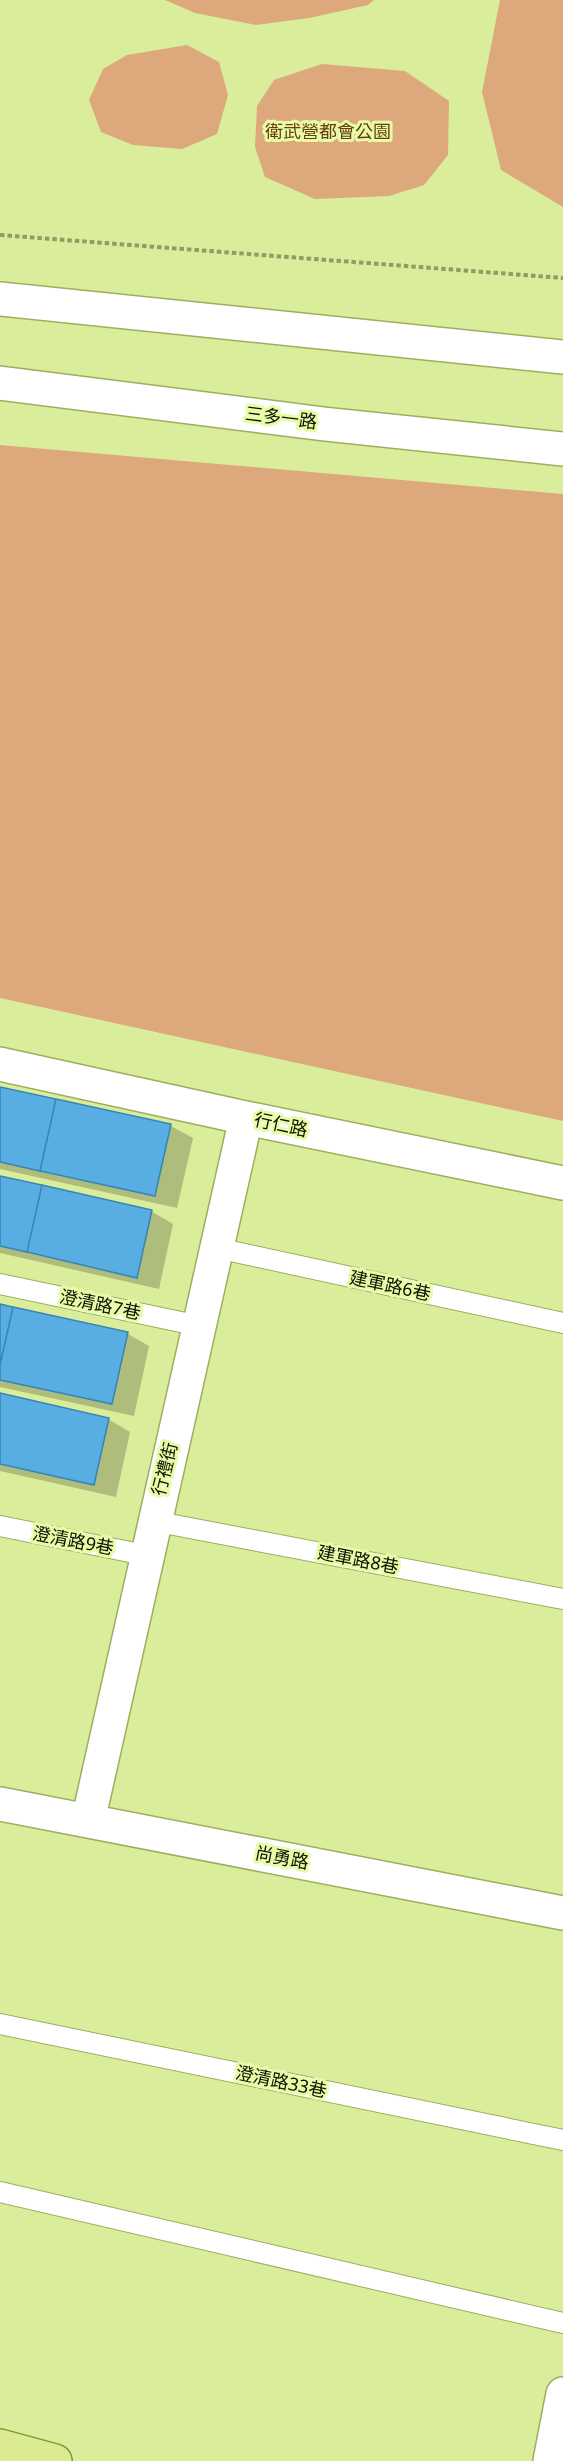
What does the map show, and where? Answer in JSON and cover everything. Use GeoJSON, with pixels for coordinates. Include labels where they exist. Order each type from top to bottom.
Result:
{"type":"FeatureCollection","features":[{"type":"Feature","properties":{"kind":"main road"},"geometry":{"type":"LineString","coordinates":[[0,2446],[55,2461]]}},
{"type":"Feature","properties":{"kind":"street"},"geometry":{"type":"LineString","coordinates":[[0,299],[563,357]]}},
{"type":"Feature","properties":{"kind":"street","name":"三多一路"},"geometry":{"type":"LineString","coordinates":[[0,382],[324,424],[563,449]]}},
{"type":"Feature","properties":{"kind":"street","name":"行仁路"},"geometry":{"type":"LineString","coordinates":[[0,1064],[246,1118],[563,1183]]}},
{"type":"Feature","properties":{"kind":"street","name":"行禮街"},"geometry":{"type":"LineString","coordinates":[[88,1821],[145,1555],[200,1326],[246,1118]]}},
{"type":"Feature","properties":{"kind":"street","name":"尚勇路"},"geometry":{"type":"LineString","coordinates":[[0,1804],[563,1913]]}},
{"type":"Feature","properties":{"kind":"street"},"geometry":{"type":"LineString","coordinates":[[550,2461],[563,2394]]}},
{"type":"Feature","properties":{"kind":"lane","name":"建軍路6巷"},"geometry":{"type":"LineString","coordinates":[[217,1248],[563,1323]]}},
{"type":"Feature","properties":{"kind":"lane","name":"澄清路7巷"},"geometry":{"type":"LineString","coordinates":[[0,1284],[200,1326]]}},
{"type":"Feature","properties":{"kind":"lane","name":"建軍路8巷"},"geometry":{"type":"LineString","coordinates":[[153,1521],[563,1599]]}},
{"type":"Feature","properties":{"kind":"lane","name":"澄清路9巷"},"geometry":{"type":"LineString","coordinates":[[0,1526],[145,1555]]}},
{"type":"Feature","properties":{"kind":"lane","name":"澄清路33巷"},"geometry":{"type":"LineString","coordinates":[[0,2024],[563,2140]]}},
{"type":"Feature","properties":{"kind":"lane"},"geometry":{"type":"LineString","coordinates":[[0,2192],[563,2323]]}},
{"type":"Feature","properties":{"kind":"path"},"geometry":{"type":"LineString","coordinates":[[0,235],[563,278]]}},
{"type":"Feature","properties":{"kind":"green space"},"geometry":{"type":"Polygon","coordinates":[[[165,0],[374,0],[368,5],[309,18],[256,25],[195,13],[165,0]]]}},
{"type":"Feature","properties":{"kind":"green space"},"geometry":{"type":"Polygon","coordinates":[[[500,0],[563,0],[563,207],[501,170],[482,92],[500,0]]]}},
{"type":"Feature","properties":{"kind":"green space","name":"衛武營都會公園"},"geometry":{"type":"Polygon","coordinates":[[[187,45],[219,62],[228,95],[217,134],[182,149],[133,145],[101,132],[89,100],[103,69],[127,55],[187,45]]]}},
{"type":"Feature","properties":{"kind":"green space","name":"衛武營都會公園"},"geometry":{"type":"Polygon","coordinates":[[[322,64],[405,71],[449,101],[448,155],[424,185],[389,196],[315,199],[265,177],[255,147],[257,106],[274,80],[322,64]]]}},
{"type":"Feature","properties":{"kind":"green space"},"geometry":{"type":"Polygon","coordinates":[[[0,445],[563,494],[563,1121],[0,998],[0,445]]]}},
{"type":"Feature","properties":{"kind":"building"},"geometry":{"type":"Polygon","coordinates":[[[0,1087],[56,1099],[40,1171],[0,1162],[0,1087]]]}},
{"type":"Feature","properties":{"kind":"building"},"geometry":{"type":"Polygon","coordinates":[[[56,1099],[171,1124],[155,1196],[40,1171],[56,1099]]]}},
{"type":"Feature","properties":{"kind":"building"},"geometry":{"type":"Polygon","coordinates":[[[0,1176],[42,1185],[27,1252],[0,1246],[0,1176]]]}},
{"type":"Feature","properties":{"kind":"building"},"geometry":{"type":"Polygon","coordinates":[[[42,1185],[152,1210],[137,1278],[27,1252],[42,1185]]]}},
{"type":"Feature","properties":{"kind":"building"},"geometry":{"type":"Polygon","coordinates":[[[0,1304],[13,1307],[0,1365],[0,1304]]]}},
{"type":"Feature","properties":{"kind":"building"},"geometry":{"type":"Polygon","coordinates":[[[13,1307],[128,1332],[112,1404],[0,1380],[0,1365],[13,1307]]]}},
{"type":"Feature","properties":{"kind":"building"},"geometry":{"type":"Polygon","coordinates":[[[0,1393],[109,1418],[94,1485],[0,1464],[0,1393]]]}}]}
